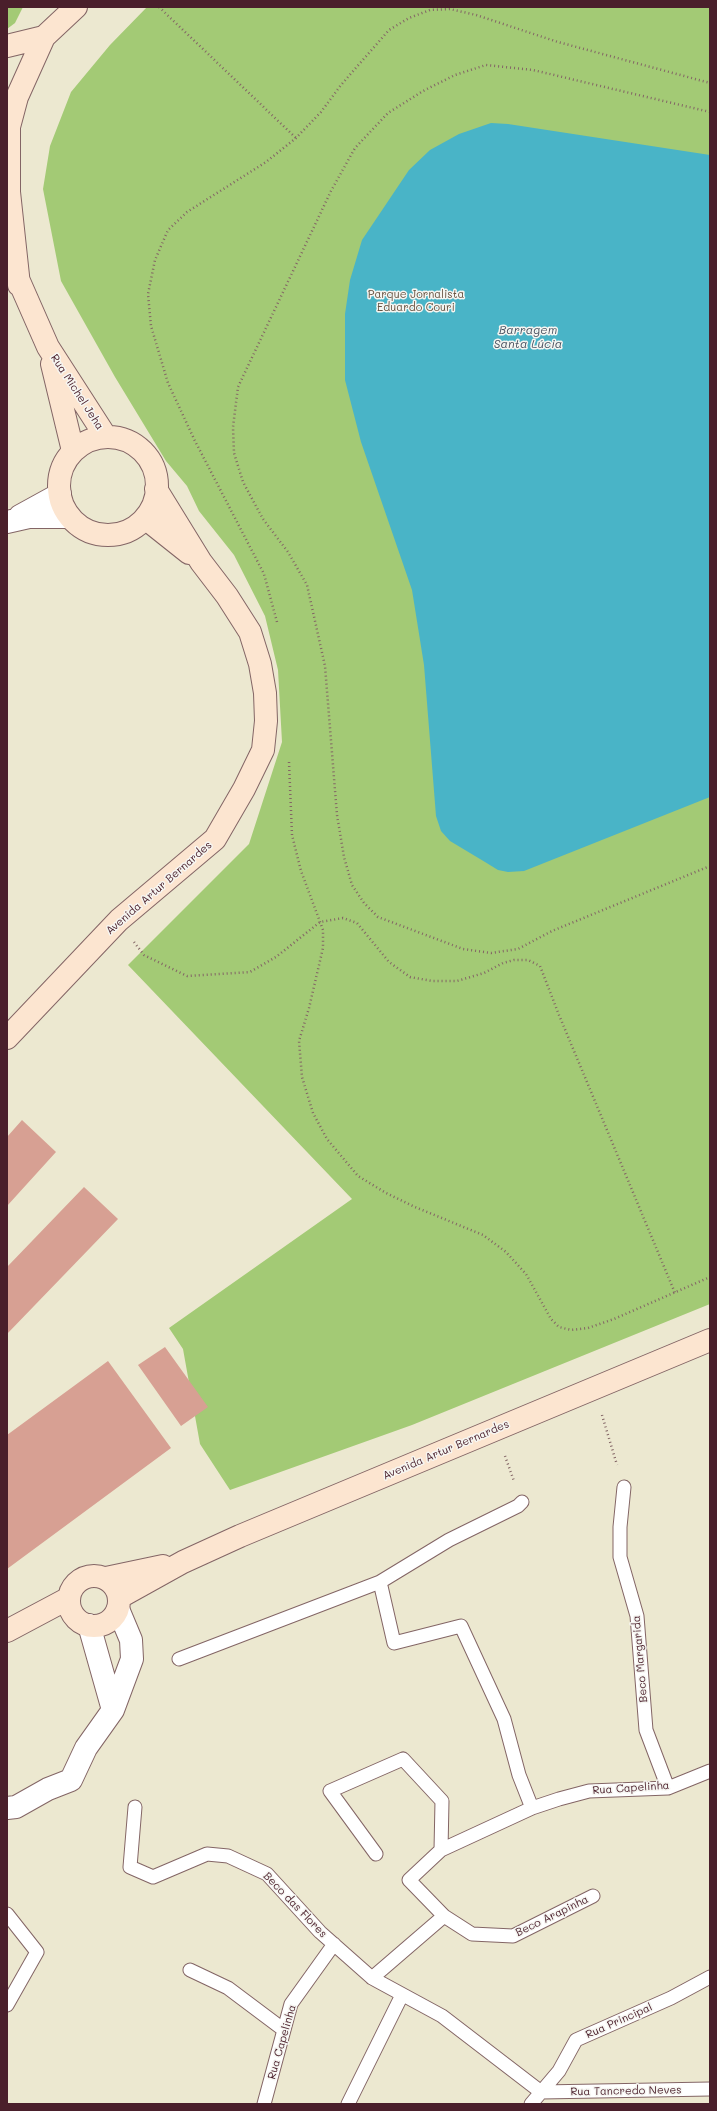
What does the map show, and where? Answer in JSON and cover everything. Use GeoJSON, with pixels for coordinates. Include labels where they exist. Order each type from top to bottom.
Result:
{"type":"FeatureCollection","features":[{"type":"Feature","properties":{"kind":"street"},"geometry":{"type":"LineString","coordinates":[[20,285],[9,192],[9,127],[17,97],[44,37],[76,7]]}},
{"type":"Feature","properties":{"kind":"street"},"geometry":{"type":"LineString","coordinates":[[7,46],[44,37]]}},
{"type":"Feature","properties":{"kind":"street","name":"Rua Michel Jeha"},"geometry":{"type":"LineString","coordinates":[[7,252],[48,347],[106,437]]}},
{"type":"Feature","properties":{"kind":"street","name":"Rua Michel Jeha"},"geometry":{"type":"LineString","coordinates":[[48,347],[73,451]]}},
{"type":"Feature","properties":{"kind":"street"},"geometry":{"type":"LineString","coordinates":[[106,437],[122,439],[132,444],[148,458],[155,473],[156,489],[153,504],[145,518],[134,528],[121,534],[107,535],[93,533],[80,526],[69,517],[63,506],[60,494],[60,478],[64,464],[73,451],[88,441],[106,437]]}},
{"type":"Feature","properties":{"kind":"street","name":"Avenida Artur Bernardes"},"geometry":{"type":"LineString","coordinates":[[7,1038],[119,920],[215,839],[244,789],[263,750],[266,722],[265,693],[256,651],[250,632],[227,596],[201,562],[156,489]]}},
{"type":"Feature","properties":{"kind":"street"},"geometry":{"type":"LineString","coordinates":[[9,522],[60,494]]}},
{"type":"Feature","properties":{"kind":"street"},"geometry":{"type":"LineString","coordinates":[[9,522],[29,517],[69,517]]}},
{"type":"Feature","properties":{"kind":"street","name":"Avenida Artur Bernardes"},"geometry":{"type":"LineString","coordinates":[[145,518],[201,562]]}},
{"type":"Feature","properties":{"kind":"street","name":"Avenida Artur Bernardes"},"geometry":{"type":"LineString","coordinates":[[119,1603],[183,1562],[240,1536],[710,1340]]}},
{"type":"Feature","properties":{"kind":"street","name":"Avenida Artur Bernardes"},"geometry":{"type":"LineString","coordinates":[[106,1578],[183,1562]]}},
{"type":"Feature","properties":{"kind":"street"},"geometry":{"type":"LineString","coordinates":[[7,1808],[16,1807],[48,1789],[71,1780],[86,1748],[113,1710],[132,1659],[131,1640],[115,1586],[106,1578],[94,1575],[82,1578],[73,1586],[77,1613],[113,1710]]}},
{"type":"Feature","properties":{"kind":"street"},"geometry":{"type":"LineString","coordinates":[[7,1631],[77,1613],[101,1625],[112,1619],[119,1603]]}},
{"type":"Feature","properties":{"kind":"street"},"geometry":{"type":"LineString","coordinates":[[7,1638],[77,1613]]}},
{"type":"Feature","properties":{"kind":"lane","name":"Beco Margarida"},"geometry":{"type":"LineString","coordinates":[[624,1487],[620,1527],[620,1557],[637,1616],[646,1730],[668,1788]]}},
{"type":"Feature","properties":{"kind":"lane"},"geometry":{"type":"LineString","coordinates":[[179,1659],[380,1582],[449,1540],[518,1506],[522,1502]]}},
{"type":"Feature","properties":{"kind":"lane"},"geometry":{"type":"LineString","coordinates":[[380,1582],[394,1643],[461,1626],[504,1719],[519,1776],[532,1808]]}},
{"type":"Feature","properties":{"kind":"lane"},"geometry":{"type":"LineString","coordinates":[[376,1854],[330,1791],[403,1759],[442,1800],[441,1850]]}},
{"type":"Feature","properties":{"kind":"lane","name":"Rua Capelinha"},"geometry":{"type":"LineString","coordinates":[[441,1850],[532,1808],[589,1791],[668,1788],[710,1771]]}},
{"type":"Feature","properties":{"kind":"lane","name":"Beco das Flores"},"geometry":{"type":"LineString","coordinates":[[135,1807],[130,1867],[153,1877],[208,1854],[228,1856],[267,1874],[320,1932],[372,1978],[442,2016],[542,2098]]}},
{"type":"Feature","properties":{"kind":"lane","name":"Beco Arapinha"},"geometry":{"type":"LineString","coordinates":[[441,1850],[409,1880],[444,1916],[472,1934],[513,1936],[593,1896]]}},
{"type":"Feature","properties":{"kind":"lane"},"geometry":{"type":"LineString","coordinates":[[7,1914],[37,1952],[7,2005]]}},
{"type":"Feature","properties":{"kind":"lane"},"geometry":{"type":"LineString","coordinates":[[372,1978],[444,1916]]}},
{"type":"Feature","properties":{"kind":"lane","name":"Rua Capelinha"},"geometry":{"type":"LineString","coordinates":[[264,2104],[291,2004],[334,1944]]}},
{"type":"Feature","properties":{"kind":"lane"},"geometry":{"type":"LineString","coordinates":[[190,1970],[228,1988],[284,2030]]}},
{"type":"Feature","properties":{"kind":"lane","name":"Rua Principal"},"geometry":{"type":"LineString","coordinates":[[531,2104],[542,2098],[576,2040],[671,1998],[710,1977]]}},
{"type":"Feature","properties":{"kind":"lane"},"geometry":{"type":"LineString","coordinates":[[348,2104],[402,1994]]}},
{"type":"Feature","properties":{"kind":"lane","name":"Rua Tancredo Neves"},"geometry":{"type":"LineString","coordinates":[[542,2098],[710,2089]]}},
{"type":"Feature","properties":{"kind":"path"},"geometry":{"type":"LineString","coordinates":[[159,7],[296,138]]}},
{"type":"Feature","properties":{"kind":"path"},"geometry":{"type":"LineString","coordinates":[[278,625],[264,574],[194,441],[168,383],[151,326],[148,294],[155,260],[168,230],[187,212],[266,162],[296,138],[321,112],[341,85],[389,30],[410,18],[430,10],[450,9],[476,15],[558,42],[710,83]]}},
{"type":"Feature","properties":{"kind":"path"},"geometry":{"type":"LineString","coordinates":[[710,112],[533,70],[486,65],[455,75],[423,91],[388,112],[355,148],[331,191],[238,387],[232,427],[234,453],[243,482],[264,519],[288,552],[307,585],[325,666],[337,815],[344,857],[352,885],[364,903],[378,917],[463,949],[491,953],[518,949],[552,931],[710,866]]}},
{"type":"Feature","properties":{"kind":"path"},"geometry":{"type":"LineString","coordinates":[[289,759],[292,835],[301,872],[323,930],[323,948],[309,1008],[299,1040],[302,1077],[313,1113],[327,1139],[358,1176],[386,1193],[415,1207],[483,1235],[500,1248],[526,1274],[551,1319],[559,1327],[571,1330],[588,1328],[614,1319],[710,1277]]}},
{"type":"Feature","properties":{"kind":"path"},"geometry":{"type":"LineString","coordinates":[[119,920],[144,955],[187,976],[250,972],[276,957],[320,922],[343,918],[357,923],[389,962],[410,977],[432,982],[457,980],[484,973],[503,963],[514,960],[528,960],[540,966],[558,1015],[675,1293]]}},
{"type":"Feature","properties":{"kind":"path"},"geometry":{"type":"LineString","coordinates":[[594,1389],[624,1487]]}},
{"type":"Feature","properties":{"kind":"path"},"geometry":{"type":"LineString","coordinates":[[495,1429],[522,1502]]}},
{"type":"Feature","properties":{"kind":"green space"},"geometry":{"type":"Polygon","coordinates":[[[7,7],[23,7],[15,23],[7,29],[7,7]]]}},
{"type":"Feature","properties":{"kind":"green space","name":"Parque Jornalista Eduardo Couri"},"geometry":{"type":"Polygon","coordinates":[[[147,7],[710,7],[710,1304],[412,1425],[230,1490],[200,1444],[183,1349],[169,1328],[352,1199],[128,965],[249,844],[282,742],[278,670],[265,616],[234,555],[199,511],[187,486],[166,461],[115,377],[61,281],[43,189],[50,146],[71,92],[110,45],[147,7]]]}},
{"type":"Feature","properties":{"kind":"water","name":"Barragem Santa Lúcia"},"geometry":{"type":"Polygon","coordinates":[[[491,123],[508,124],[710,155],[710,797],[524,871],[508,872],[498,870],[450,841],[441,831],[436,816],[424,665],[412,590],[361,442],[345,380],[345,314],[350,280],[362,240],[409,170],[430,150],[459,134],[491,123]]]}},
{"type":"Feature","properties":{"kind":"building"},"geometry":{"type":"Polygon","coordinates":[[[22,1120],[56,1152],[7,1206],[7,1137],[22,1120]]]}},
{"type":"Feature","properties":{"kind":"building"},"geometry":{"type":"Polygon","coordinates":[[[84,1187],[118,1219],[7,1334],[7,1267],[84,1187]]]}},
{"type":"Feature","properties":{"kind":"building"},"geometry":{"type":"Polygon","coordinates":[[[165,1347],[208,1407],[181,1426],[138,1365],[165,1347]]]}},
{"type":"Feature","properties":{"kind":"building"},"geometry":{"type":"Polygon","coordinates":[[[108,1361],[171,1448],[7,1569],[7,1435],[108,1361]]]}}]}
